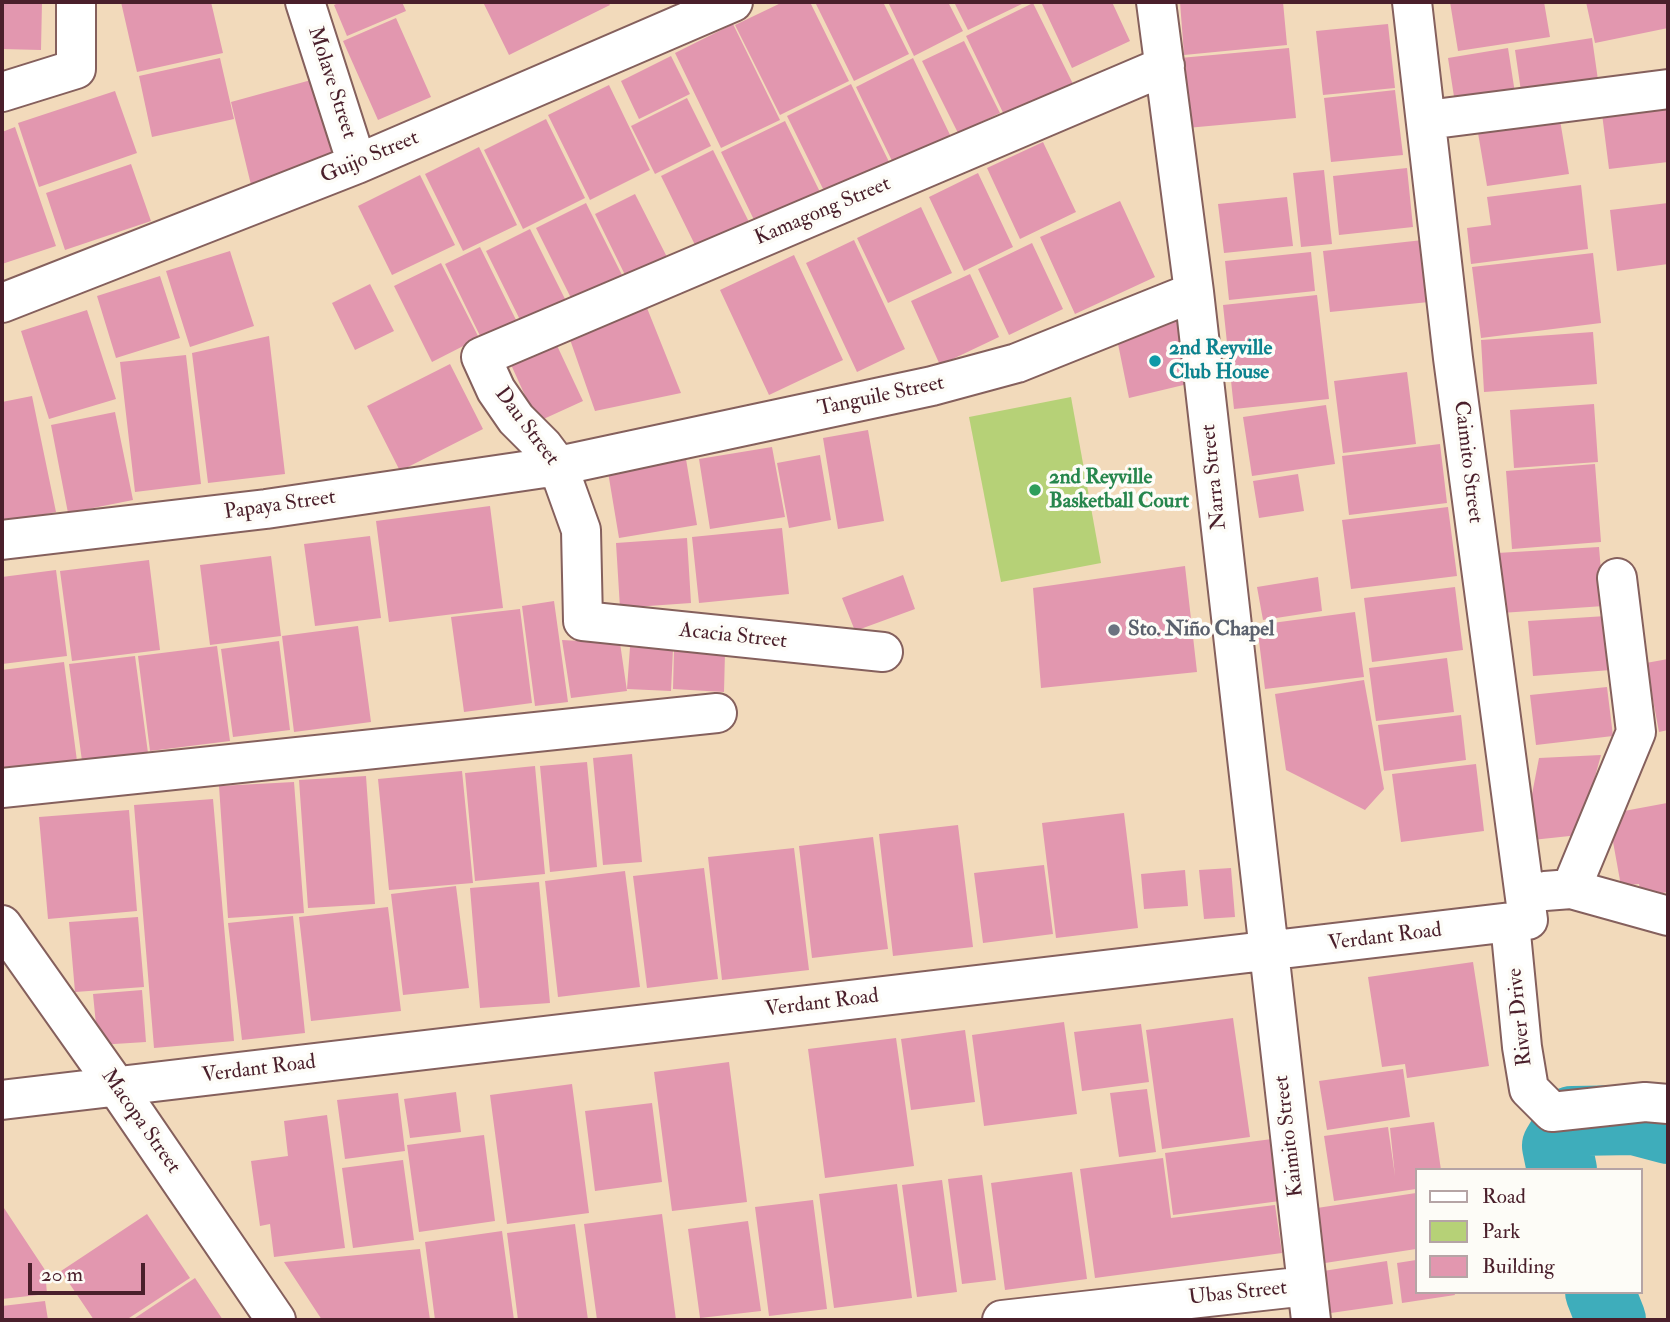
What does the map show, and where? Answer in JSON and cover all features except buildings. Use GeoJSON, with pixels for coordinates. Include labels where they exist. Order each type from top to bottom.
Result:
{"type":"FeatureCollection","features":[{"type":"Feature","properties":{"kind":"street"},"geometry":{"type":"LineString","coordinates":[[2,92],[76,69],[76,2]]}},
{"type":"Feature","properties":{"kind":"street","name":"Molave Street"},"geometry":{"type":"LineString","coordinates":[[305,2],[357,164]]}},
{"type":"Feature","properties":{"kind":"street","name":"Guijo Street"},"geometry":{"type":"LineString","coordinates":[[2,303],[357,164],[733,2]]}},
{"type":"Feature","properties":{"kind":"street","name":"Narra Street"},"geometry":{"type":"LineString","coordinates":[[1156,2],[1194,292],[1269,952]]}},
{"type":"Feature","properties":{"kind":"street","name":"Caimito Street"},"geometry":{"type":"LineString","coordinates":[[1412,2],[1520,912]]}},
{"type":"Feature","properties":{"kind":"street","name":"Kamagong Street"},"geometry":{"type":"LineString","coordinates":[[481,357],[1164,66]]}},
{"type":"Feature","properties":{"kind":"street"},"geometry":{"type":"LineString","coordinates":[[1427,120],[1668,89]]}},
{"type":"Feature","properties":{"kind":"street","name":"Tanguile Street"},"geometry":{"type":"LineString","coordinates":[[558,466],[933,386],[1017,363],[1194,292]]}},
{"type":"Feature","properties":{"kind":"street","name":"Dau Street"},"geometry":{"type":"LineString","coordinates":[[481,357],[496,390],[509,410],[558,466],[581,530],[583,621]]}},
{"type":"Feature","properties":{"kind":"street","name":"Papaya Street"},"geometry":{"type":"LineString","coordinates":[[2,540],[279,507],[558,466]]}},
{"type":"Feature","properties":{"kind":"street"},"geometry":{"type":"LineString","coordinates":[[1571,889],[1636,732],[1618,578]]}},
{"type":"Feature","properties":{"kind":"street","name":"Acacia Street"},"geometry":{"type":"LineString","coordinates":[[583,621],[883,652]]}},
{"type":"Feature","properties":{"kind":"street"},"geometry":{"type":"LineString","coordinates":[[2,788],[717,713]]}},
{"type":"Feature","properties":{"kind":"street","name":"Verdant Road"},"geometry":{"type":"LineString","coordinates":[[2,1100],[1269,952],[1520,912],[1571,889],[1668,916]]}},
{"type":"Feature","properties":{"kind":"street","name":"River Drive"},"geometry":{"type":"LineString","coordinates":[[1520,912],[1522,1047],[1529,1088],[1552,1112],[1645,1102],[1668,1104]]}},
{"type":"Feature","properties":{"kind":"street","name":"Macopa Street"},"geometry":{"type":"LineString","coordinates":[[2,925],[276,1320]]}},
{"type":"Feature","properties":{"kind":"street","name":"Kaimito Street"},"geometry":{"type":"LineString","coordinates":[[1269,952],[1309,1303]]}},
{"type":"Feature","properties":{"kind":"street","name":"Ubas Street"},"geometry":{"type":"LineString","coordinates":[[1002,1320],[1309,1303]]}},
{"type":"Feature","properties":{"kind":"green space","name":"2nd Reyville Basketball Court"},"geometry":{"type":"Polygon","coordinates":[[[1071,397],[1101,563],[1001,582],[969,417],[1071,397]]]}},
{"type":"Feature","properties":{"kind":"waterway"},"geometry":{"type":"LineString","coordinates":[[1562,1168],[1557,1146],[1572,1121],[1634,1120],[1668,1129]]}},
{"type":"Feature","properties":{"kind":"waterway"},"geometry":{"type":"LineString","coordinates":[[1601,1294],[1611,1320]]}},
{"type":"Feature","properties":{"kind":"place","name":"2nd Reyville Club House"},"geometry":{"type":"Point","coordinates":[1155,361]}},
{"type":"Feature","properties":{"kind":"place","name":"2nd Reyville Basketball Court"},"geometry":{"type":"Point","coordinates":[1035,490]}},
{"type":"Feature","properties":{"kind":"place","name":"Sto. Niño Chapel"},"geometry":{"type":"Point","coordinates":[1114,630]}}]}
